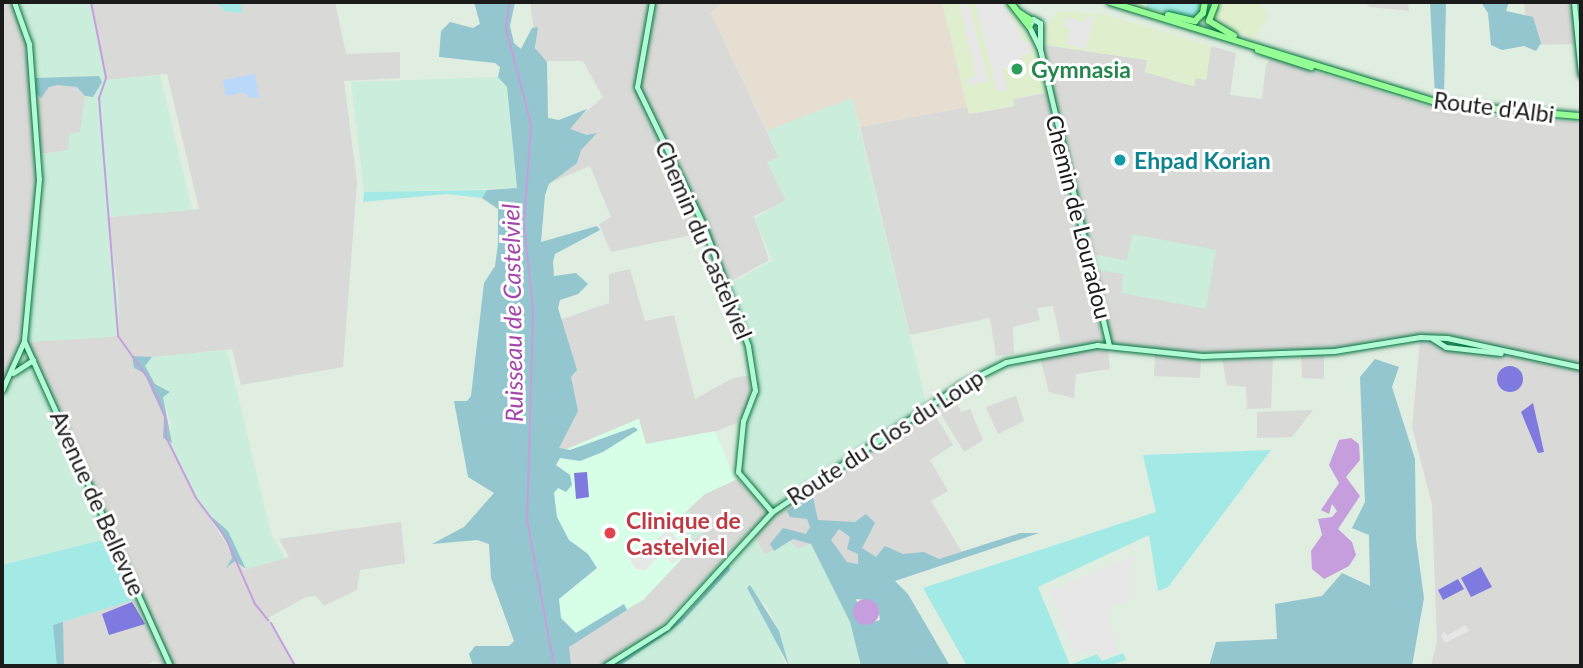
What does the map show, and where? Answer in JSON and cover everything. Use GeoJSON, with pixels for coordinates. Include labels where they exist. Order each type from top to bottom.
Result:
{"type":"FeatureCollection","features":[{"type":"Feature","properties":{"kind":"main road"},"geometry":{"type":"LineString","coordinates":[[1012,2],[1033,27]]}},
{"type":"Feature","properties":{"kind":"main road","name":"Route d'Albi"},"geometry":{"type":"LineString","coordinates":[[1110,2],[1441,104],[1580,116]]}},
{"type":"Feature","properties":{"kind":"main road"},"geometry":{"type":"LineString","coordinates":[[1125,6],[1190,21],[1201,16],[1205,2]]}},
{"type":"Feature","properties":{"kind":"main road"},"geometry":{"type":"LineString","coordinates":[[1215,5],[1208,15],[1211,24],[1249,43]]}},
{"type":"Feature","properties":{"kind":"main road","name":"Route d'Albi"},"geometry":{"type":"LineString","coordinates":[[1219,35],[1331,70]]}},
{"type":"Feature","properties":{"kind":"street"},"geometry":{"type":"LineString","coordinates":[[2,390],[24,341],[39,179],[29,44],[14,2]]}},
{"type":"Feature","properties":{"kind":"street","name":"Chemin du Castelviel"},"geometry":{"type":"LineString","coordinates":[[652,2],[637,87],[702,222],[748,346],[755,390],[743,421],[738,472],[772,512]]}},
{"type":"Feature","properties":{"kind":"street"},"geometry":{"type":"LineString","coordinates":[[1574,2],[1581,75]]}},
{"type":"Feature","properties":{"kind":"street","name":"Chemin de Louradou"},"geometry":{"type":"LineString","coordinates":[[1033,27],[1108,345]]}},
{"type":"Feature","properties":{"kind":"street","name":"Route du Clos du Loup"},"geometry":{"type":"LineString","coordinates":[[605,666],[667,627],[772,512],[983,371],[1034,354],[1108,345],[1202,356],[1334,351],[1420,337],[1581,367]]}},
{"type":"Feature","properties":{"kind":"street","name":"Avenue de Bellevue"},"geometry":{"type":"LineString","coordinates":[[24,341],[170,666]]}},
{"type":"Feature","properties":{"kind":"street"},"geometry":{"type":"LineString","coordinates":[[19,357],[26,363]]}},
{"type":"Feature","properties":{"kind":"street"},"geometry":{"type":"LineString","coordinates":[[11,375],[33,360]]}},
{"type":"Feature","properties":{"kind":"shaded area"},"geometry":{"type":"Polygon","coordinates":[[[2,2],[14,2],[26,28],[33,78],[79,77],[86,101],[80,132],[68,150],[39,154],[39,202],[24,341],[2,390],[2,2]]]}},
{"type":"Feature","properties":{"kind":"shaded area"},"geometry":{"type":"Polygon","coordinates":[[[19,2],[92,2],[106,80],[160,75],[192,210],[107,217],[119,293],[118,335],[112,337],[28,342],[32,279],[44,205],[42,154],[68,150],[69,134],[80,132],[85,96],[90,98],[99,76],[36,78],[32,33],[19,2]]]}},
{"type":"Feature","properties":{"kind":"shaded area"},"geometry":{"type":"Polygon","coordinates":[[[92,2],[335,2],[346,54],[400,52],[400,78],[344,81],[357,182],[343,367],[241,385],[232,349],[135,359],[151,383],[164,417],[166,436],[193,493],[244,570],[289,557],[279,539],[401,522],[405,563],[360,570],[357,590],[324,606],[316,596],[306,597],[268,618],[297,666],[163,666],[154,661],[146,666],[59,666],[56,624],[142,597],[28,342],[118,335],[119,293],[107,217],[199,209],[167,74],[106,80],[92,2]]]}},
{"type":"Feature","properties":{"kind":"shaded area"},"geometry":{"type":"Polygon","coordinates":[[[217,2],[240,2],[242,13],[225,11],[217,2]]]}},
{"type":"Feature","properties":{"kind":"shaded area"},"geometry":{"type":"Polygon","coordinates":[[[474,2],[515,2],[510,26],[514,43],[521,49],[532,28],[538,27],[535,48],[547,62],[548,118],[559,120],[587,109],[570,129],[587,135],[597,133],[581,150],[577,163],[549,184],[545,195],[541,242],[597,226],[600,230],[555,254],[553,262],[554,276],[576,273],[588,284],[578,294],[560,300],[558,308],[577,370],[571,377],[578,411],[559,448],[570,450],[634,427],[638,430],[603,452],[580,461],[560,458],[556,465],[570,475],[572,485],[566,492],[558,488],[554,493],[557,517],[569,540],[588,554],[597,568],[559,599],[561,618],[576,633],[624,604],[627,610],[569,647],[571,666],[473,666],[469,654],[475,646],[509,646],[514,641],[491,578],[489,544],[477,540],[432,544],[464,527],[494,493],[468,477],[454,401],[467,401],[471,396],[484,283],[495,266],[498,209],[482,198],[487,190],[517,188],[507,87],[498,77],[500,67],[495,63],[439,57],[441,31],[450,22],[473,28],[480,24],[474,2]]]}},
{"type":"Feature","properties":{"kind":"shaded area"},"geometry":{"type":"Polygon","coordinates":[[[530,2],[723,2],[711,13],[779,158],[768,163],[786,201],[754,216],[769,260],[726,284],[706,232],[611,252],[599,224],[611,217],[590,166],[547,184],[546,128],[581,116],[603,97],[583,61],[538,61],[530,2]]]}},
{"type":"Feature","properties":{"kind":"shaded area"},"geometry":{"type":"Polygon","coordinates":[[[723,2],[942,2],[967,107],[860,127],[852,98],[767,131],[711,13],[723,2]]]}},
{"type":"Feature","properties":{"kind":"shaded area"},"geometry":{"type":"Polygon","coordinates":[[[942,2],[1006,2],[1036,50],[1046,92],[1013,99],[1014,106],[969,114],[942,2]]]}},
{"type":"Feature","properties":{"kind":"shaded area"},"geometry":{"type":"Polygon","coordinates":[[[959,2],[965,2],[970,9],[988,81],[968,86],[966,79],[976,76],[959,2]]]}},
{"type":"Feature","properties":{"kind":"shaded area"},"geometry":{"type":"Polygon","coordinates":[[[975,2],[1004,2],[1025,43],[1030,42],[1032,53],[1022,55],[1024,63],[1002,69],[1008,90],[997,92],[975,2]]]}},
{"type":"Feature","properties":{"kind":"shaded area"},"geometry":{"type":"Polygon","coordinates":[[[1125,2],[1260,2],[1268,16],[1255,39],[1214,23],[1191,23],[1125,2]]]}},
{"type":"Feature","properties":{"kind":"shaded area"},"geometry":{"type":"Polygon","coordinates":[[[1148,2],[1199,2],[1201,13],[1189,18],[1146,8],[1148,2]]]}},
{"type":"Feature","properties":{"kind":"shaded area"},"geometry":{"type":"Polygon","coordinates":[[[1364,2],[1408,2],[1409,11],[1370,7],[1364,2]]]}},
{"type":"Feature","properties":{"kind":"shaded area"},"geometry":{"type":"Polygon","coordinates":[[[1430,2],[1446,2],[1444,98],[1435,96],[1430,2]]]}},
{"type":"Feature","properties":{"kind":"shaded area"},"geometry":{"type":"Polygon","coordinates":[[[1481,2],[1509,2],[1506,11],[1533,17],[1541,43],[1536,51],[1524,46],[1502,50],[1491,45],[1488,13],[1481,2]]]}},
{"type":"Feature","properties":{"kind":"shaded area"},"geometry":{"type":"Polygon","coordinates":[[[1524,2],[1581,2],[1581,666],[1431,666],[1437,641],[1432,505],[1412,427],[1420,341],[1324,355],[1324,379],[1302,378],[1301,354],[1273,357],[1271,408],[1247,409],[1246,387],[1227,385],[1222,359],[1201,359],[1200,378],[1154,376],[1155,353],[1108,348],[1110,369],[1076,374],[1074,398],[1049,392],[1038,350],[1061,343],[1053,306],[1037,308],[1040,320],[1013,327],[1014,354],[996,356],[990,318],[910,335],[860,127],[967,107],[969,114],[1014,106],[1013,99],[1046,93],[1036,50],[1045,45],[1147,60],[1145,72],[1194,86],[1196,78],[1206,80],[1211,46],[1236,53],[1230,95],[1262,99],[1266,65],[1271,58],[1439,110],[1577,122],[1580,98],[1574,44],[1528,45],[1524,2]],[[1133,234],[1127,261],[1092,254],[1123,274],[1122,293],[1133,234]]]}},
{"type":"Feature","properties":{"kind":"shaded area"},"geometry":{"type":"Polygon","coordinates":[[[1058,11],[1108,15],[1211,46],[1206,80],[1196,78],[1194,86],[1145,72],[1147,60],[1045,45],[1045,28],[1058,11]]]}},
{"type":"Feature","properties":{"kind":"shaded area"},"geometry":{"type":"Polygon","coordinates":[[[1066,17],[1085,22],[1087,17],[1095,18],[1086,49],[1066,44],[1070,29],[1064,27],[1066,17]]]}},
{"type":"Feature","properties":{"kind":"shaded area"},"geometry":{"type":"Polygon","coordinates":[[[255,74],[259,97],[249,98],[244,92],[226,96],[223,80],[255,74]]]}},
{"type":"Feature","properties":{"kind":"shaded area"},"geometry":{"type":"Polygon","coordinates":[[[99,76],[102,82],[93,97],[85,96],[77,87],[58,85],[49,87],[41,98],[36,93],[36,78],[99,76]]]}},
{"type":"Feature","properties":{"kind":"shaded area"},"geometry":{"type":"Polygon","coordinates":[[[498,77],[507,87],[517,188],[364,192],[351,82],[498,77]]]}},
{"type":"Feature","properties":{"kind":"shaded area"},"geometry":{"type":"Polygon","coordinates":[[[852,98],[926,403],[772,508],[745,482],[742,471],[746,423],[757,399],[759,377],[731,283],[772,261],[755,218],[786,200],[767,162],[779,157],[767,131],[852,98]]]}},
{"type":"Feature","properties":{"kind":"shaded area"},"geometry":{"type":"Polygon","coordinates":[[[487,190],[482,198],[447,194],[363,202],[364,192],[487,190]]]}},
{"type":"Feature","properties":{"kind":"shaded area"},"geometry":{"type":"Polygon","coordinates":[[[1133,234],[1216,250],[1206,309],[1122,293],[1123,274],[1095,270],[1091,254],[1127,261],[1133,234]]]}},
{"type":"Feature","properties":{"kind":"shaded area"},"geometry":{"type":"Polygon","coordinates":[[[630,269],[645,321],[674,315],[695,399],[733,378],[751,375],[749,402],[737,423],[711,433],[646,444],[638,419],[543,459],[546,325],[609,303],[609,274],[630,269]]]}},
{"type":"Feature","properties":{"kind":"shaded area"},"geometry":{"type":"Polygon","coordinates":[[[227,350],[271,534],[285,558],[246,569],[228,531],[212,519],[193,493],[170,444],[171,422],[162,396],[170,392],[155,384],[145,366],[152,357],[227,350]]]}},
{"type":"Feature","properties":{"kind":"shaded area"},"geometry":{"type":"Polygon","coordinates":[[[132,356],[152,357],[145,366],[155,384],[170,392],[163,397],[172,443],[163,438],[164,417],[144,373],[134,368],[132,356]]]}},
{"type":"Feature","properties":{"kind":"shaded area"},"geometry":{"type":"Polygon","coordinates":[[[1375,359],[1399,367],[1392,387],[1415,459],[1416,539],[1424,598],[1412,666],[1209,666],[1216,642],[1277,639],[1275,604],[1322,596],[1342,573],[1370,586],[1369,535],[1352,528],[1365,502],[1360,377],[1375,359]]]}},
{"type":"Feature","properties":{"kind":"shaded area"},"geometry":{"type":"Polygon","coordinates":[[[1510,366],[1519,370],[1523,379],[1519,388],[1510,392],[1501,388],[1497,379],[1501,370],[1510,366]]]}},
{"type":"Feature","properties":{"kind":"shaded area"},"geometry":{"type":"Polygon","coordinates":[[[26,368],[35,375],[110,538],[2,565],[2,396],[26,368]]]}},
{"type":"Feature","properties":{"kind":"shaded area"},"geometry":{"type":"Polygon","coordinates":[[[953,394],[961,412],[970,409],[983,440],[964,452],[936,406],[953,394]]]}},
{"type":"Feature","properties":{"kind":"shaded area"},"geometry":{"type":"Polygon","coordinates":[[[1016,396],[1024,421],[998,434],[986,407],[1016,396]]]}},
{"type":"Feature","properties":{"kind":"shaded area"},"geometry":{"type":"Polygon","coordinates":[[[1533,403],[1544,452],[1538,453],[1521,412],[1533,403]]]}},
{"type":"Feature","properties":{"kind":"shaded area"},"geometry":{"type":"Polygon","coordinates":[[[931,408],[953,445],[930,460],[948,491],[931,501],[962,552],[878,578],[852,570],[823,538],[798,550],[789,540],[765,555],[751,530],[659,629],[599,666],[569,666],[565,633],[693,547],[689,543],[704,532],[688,510],[705,494],[738,479],[773,516],[931,408]]]}},
{"type":"Feature","properties":{"kind":"shaded area"},"geometry":{"type":"Polygon","coordinates":[[[1313,410],[1292,437],[1257,438],[1257,412],[1313,410]]]}},
{"type":"Feature","properties":{"kind":"shaded area","name":"Clinique de Castelviel"},"geometry":{"type":"Polygon","coordinates":[[[639,419],[646,444],[715,431],[735,480],[705,494],[671,524],[693,547],[643,600],[573,641],[551,600],[543,459],[639,419]]]}},
{"type":"Feature","properties":{"kind":"shaded area"},"geometry":{"type":"Polygon","coordinates":[[[1351,438],[1359,444],[1360,460],[1346,477],[1360,496],[1338,529],[1352,542],[1356,555],[1349,566],[1324,579],[1312,569],[1311,551],[1322,535],[1318,519],[1332,517],[1337,511],[1332,504],[1329,514],[1321,510],[1339,483],[1329,465],[1339,440],[1351,438]]]}},
{"type":"Feature","properties":{"kind":"shaded area"},"geometry":{"type":"Polygon","coordinates":[[[1271,450],[1168,587],[1158,591],[1149,535],[1038,587],[1070,665],[1097,654],[1102,661],[1123,653],[1126,660],[1108,666],[967,666],[923,588],[1156,512],[1143,455],[1271,450]]]}},
{"type":"Feature","properties":{"kind":"shaded area"},"geometry":{"type":"Polygon","coordinates":[[[587,472],[589,497],[576,499],[574,473],[587,472]]]}},
{"type":"Feature","properties":{"kind":"shaded area"},"geometry":{"type":"Polygon","coordinates":[[[812,493],[818,520],[855,522],[866,514],[875,523],[862,548],[876,557],[885,546],[903,554],[924,552],[939,559],[1020,533],[1039,533],[895,581],[908,594],[950,666],[861,666],[850,622],[811,544],[793,539],[774,551],[770,544],[783,528],[806,534],[810,527],[807,519],[790,517],[787,511],[812,493]],[[839,529],[831,540],[847,562],[858,564],[858,554],[847,549],[850,537],[839,529]],[[856,599],[865,625],[880,620],[878,607],[869,600],[856,599]]]}},
{"type":"Feature","properties":{"kind":"shaded area"},"geometry":{"type":"Polygon","coordinates":[[[688,510],[704,532],[689,543],[671,524],[688,510]]]}},
{"type":"Feature","properties":{"kind":"shaded area"},"geometry":{"type":"Polygon","coordinates":[[[212,517],[228,531],[246,569],[235,561],[226,568],[232,558],[229,547],[212,517]]]}},
{"type":"Feature","properties":{"kind":"shaded area"},"geometry":{"type":"Polygon","coordinates":[[[668,529],[687,550],[673,564],[662,553],[645,571],[635,568],[628,556],[637,547],[645,551],[668,529]]]}},
{"type":"Feature","properties":{"kind":"shaded area"},"geometry":{"type":"Polygon","coordinates":[[[755,537],[765,555],[789,540],[798,549],[811,544],[850,622],[861,666],[789,666],[779,631],[767,606],[747,589],[777,642],[785,666],[620,666],[681,623],[755,537]]]}},
{"type":"Feature","properties":{"kind":"shaded area"},"geometry":{"type":"Polygon","coordinates":[[[110,538],[134,600],[56,624],[59,666],[2,666],[2,565],[110,538]]]}},
{"type":"Feature","properties":{"kind":"shaded area"},"geometry":{"type":"Polygon","coordinates":[[[1132,556],[1136,558],[1129,568],[1131,599],[1107,610],[1118,653],[1102,659],[1095,649],[1075,656],[1049,590],[1132,556]]]}},
{"type":"Feature","properties":{"kind":"shaded area"},"geometry":{"type":"Polygon","coordinates":[[[729,565],[730,570],[681,623],[620,666],[611,666],[685,615],[729,565]]]}},
{"type":"Feature","properties":{"kind":"shaded area"},"geometry":{"type":"Polygon","coordinates":[[[1481,567],[1492,587],[1471,597],[1461,578],[1481,567]]]}},
{"type":"Feature","properties":{"kind":"shaded area"},"geometry":{"type":"Polygon","coordinates":[[[1458,579],[1464,589],[1443,600],[1438,590],[1458,579]]]}},
{"type":"Feature","properties":{"kind":"shaded area"},"geometry":{"type":"Polygon","coordinates":[[[750,585],[779,631],[789,666],[747,588],[750,585]]]}},
{"type":"Feature","properties":{"kind":"shaded area"},"geometry":{"type":"Polygon","coordinates":[[[866,599],[875,603],[879,612],[875,621],[866,625],[857,621],[853,612],[857,603],[866,599]]]}},
{"type":"Feature","properties":{"kind":"shaded area"},"geometry":{"type":"Polygon","coordinates":[[[132,602],[145,624],[109,635],[102,614],[132,602]]]}},
{"type":"Feature","properties":{"kind":"shaded area"},"geometry":{"type":"Polygon","coordinates":[[[63,622],[64,666],[57,666],[53,625],[63,622]]]}},
{"type":"Feature","properties":{"kind":"shaded area"},"geometry":{"type":"Polygon","coordinates":[[[1465,625],[1469,631],[1445,643],[1441,636],[1444,632],[1447,636],[1465,625]]]}},
{"type":"Feature","properties":{"kind":"waterway"},"geometry":{"type":"LineString","coordinates":[[91,2],[106,78],[99,98],[118,336],[150,381],[165,416],[166,437],[196,498],[226,538],[255,604],[268,620]]}},
{"type":"Feature","properties":{"kind":"waterway","name":"Ruisseau de Castelviel"},"geometry":{"type":"LineString","coordinates":[[509,2],[506,28],[531,125],[524,225],[533,311],[527,520],[554,666]]}},
{"type":"Feature","properties":{"kind":"waterway","name":"Ruisseau de Castelviel"},"geometry":{"type":"LineString","coordinates":[[271,623],[295,666]]}},
{"type":"Feature","properties":{"kind":"place","name":"Gymnasia"},"geometry":{"type":"Point","coordinates":[1017,69]}},
{"type":"Feature","properties":{"kind":"place","name":"Ehpad Korian"},"geometry":{"type":"Point","coordinates":[1120,160]}},
{"type":"Feature","properties":{"kind":"place","name":"Clinique de Castelviel"},"geometry":{"type":"Point","coordinates":[610,533]}}]}
